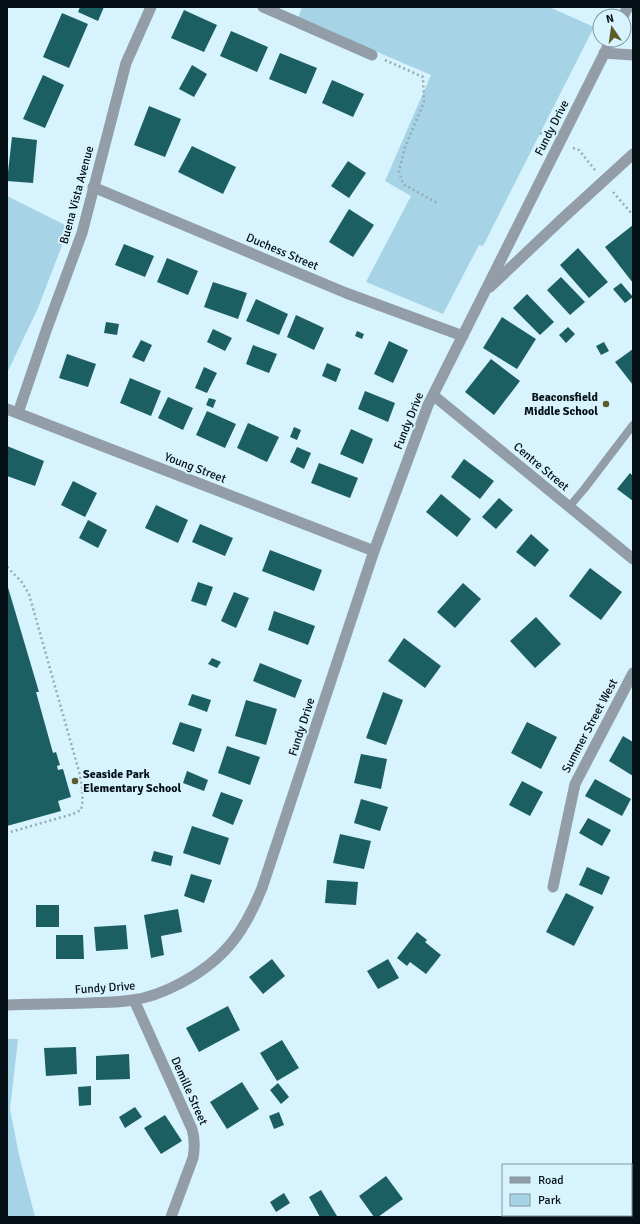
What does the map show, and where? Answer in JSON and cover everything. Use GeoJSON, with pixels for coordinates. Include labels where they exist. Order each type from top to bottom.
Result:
{"type":"FeatureCollection","features":[{"type":"Feature","properties":{"kind":"street","name":"Buena Vista Avenue"},"geometry":{"type":"LineString","coordinates":[[18,413],[82,233],[126,63],[151,7]]}},
{"type":"Feature","properties":{"kind":"street"},"geometry":{"type":"LineString","coordinates":[[263,7],[372,55]]}},
{"type":"Feature","properties":{"kind":"street","name":"Fundy Drive"},"geometry":{"type":"LineString","coordinates":[[7,1005],[122,1002],[161,992],[208,966],[225,952],[251,914],[262,888],[374,551],[428,405],[607,48]]}},
{"type":"Feature","properties":{"kind":"street"},"geometry":{"type":"LineString","coordinates":[[604,53],[633,55]]}},
{"type":"Feature","properties":{"kind":"street","name":"Fundy Drive"},"geometry":{"type":"LineString","coordinates":[[484,293],[633,154]]}},
{"type":"Feature","properties":{"kind":"street","name":"Duchess Street"},"geometry":{"type":"LineString","coordinates":[[93,187],[346,293],[463,336]]}},
{"type":"Feature","properties":{"kind":"street","name":"Centre Street"},"geometry":{"type":"LineString","coordinates":[[433,395],[633,559]]}},
{"type":"Feature","properties":{"kind":"street","name":"Young Street"},"geometry":{"type":"LineString","coordinates":[[7,409],[374,551]]}},
{"type":"Feature","properties":{"kind":"street","name":"Summer Street West"},"geometry":{"type":"LineString","coordinates":[[553,887],[574,784],[633,672]]}},
{"type":"Feature","properties":{"kind":"street","name":"Demille Street"},"geometry":{"type":"LineString","coordinates":[[134,1000],[184,1110],[194,1136],[195,1149],[193,1158],[171,1217]]}},
{"type":"Feature","properties":{"kind":"lane"},"geometry":{"type":"LineString","coordinates":[[569,507],[633,425]]}},
{"type":"Feature","properties":{"kind":"path"},"geometry":{"type":"LineString","coordinates":[[372,55],[423,78],[424,102],[405,147],[400,171],[403,184],[439,204]]}},
{"type":"Feature","properties":{"kind":"path"},"geometry":{"type":"LineString","coordinates":[[540,133],[579,150],[633,215]]}},
{"type":"Feature","properties":{"kind":"path"},"geometry":{"type":"LineString","coordinates":[[7,567],[21,581],[29,594],[80,775],[82,796],[81,810],[73,814],[7,833]]}},
{"type":"Feature","properties":{"kind":"green space"},"geometry":{"type":"Polygon","coordinates":[[[302,7],[549,7],[592,26],[592,31],[483,246],[479,245],[443,314],[366,282],[411,196],[385,181],[431,75],[298,18],[302,7]]]}},
{"type":"Feature","properties":{"kind":"green space"},"geometry":{"type":"Polygon","coordinates":[[[7,196],[69,227],[38,308],[8,371],[7,196]]]}},
{"type":"Feature","properties":{"kind":"green space"},"geometry":{"type":"Polygon","coordinates":[[[7,1039],[18,1039],[10,1109],[19,1155],[35,1217],[7,1217],[7,1039]]]}},
{"type":"Feature","properties":{"kind":"building"},"geometry":{"type":"Polygon","coordinates":[[[80,7],[104,7],[98,21],[78,12],[80,7]]]}},
{"type":"Feature","properties":{"kind":"building"},"geometry":{"type":"Polygon","coordinates":[[[184,10],[217,25],[204,52],[171,38],[184,10]]]}},
{"type":"Feature","properties":{"kind":"building"},"geometry":{"type":"Polygon","coordinates":[[[62,13],[88,24],[69,68],[43,57],[62,13]]]}},
{"type":"Feature","properties":{"kind":"building"},"geometry":{"type":"Polygon","coordinates":[[[231,31],[268,47],[257,72],[220,56],[231,31]]]}},
{"type":"Feature","properties":{"kind":"building"},"geometry":{"type":"Polygon","coordinates":[[[280,53],[317,68],[306,94],[269,79],[280,53]]]}},
{"type":"Feature","properties":{"kind":"building"},"geometry":{"type":"Polygon","coordinates":[[[192,65],[207,74],[194,97],[179,89],[192,65]]]}},
{"type":"Feature","properties":{"kind":"building"},"geometry":{"type":"Polygon","coordinates":[[[43,75],[64,85],[45,128],[23,119],[43,75]]]}},
{"type":"Feature","properties":{"kind":"building"},"geometry":{"type":"Polygon","coordinates":[[[332,80],[364,94],[353,117],[322,103],[332,80]]]}},
{"type":"Feature","properties":{"kind":"building"},"geometry":{"type":"Polygon","coordinates":[[[149,106],[181,119],[165,157],[134,145],[149,106]]]}},
{"type":"Feature","properties":{"kind":"building"},"geometry":{"type":"Polygon","coordinates":[[[12,137],[37,140],[33,183],[7,181],[12,137]]]}},
{"type":"Feature","properties":{"kind":"building"},"geometry":{"type":"Polygon","coordinates":[[[192,146],[236,167],[223,194],[178,172],[192,146]]]}},
{"type":"Feature","properties":{"kind":"building"},"geometry":{"type":"Polygon","coordinates":[[[348,161],[366,173],[349,198],[331,186],[348,161]]]}},
{"type":"Feature","properties":{"kind":"building"},"geometry":{"type":"Polygon","coordinates":[[[349,209],[374,225],[353,257],[329,242],[349,209]]]}},
{"type":"Feature","properties":{"kind":"building"},"geometry":{"type":"Polygon","coordinates":[[[633,225],[633,283],[605,247],[633,225]]]}},
{"type":"Feature","properties":{"kind":"building"},"geometry":{"type":"Polygon","coordinates":[[[124,244],[154,256],[145,277],[115,265],[124,244]]]}},
{"type":"Feature","properties":{"kind":"building"},"geometry":{"type":"Polygon","coordinates":[[[578,248],[608,282],[589,298],[560,265],[578,248]]]}},
{"type":"Feature","properties":{"kind":"building"},"geometry":{"type":"Polygon","coordinates":[[[167,258],[198,271],[188,295],[157,282],[167,258]]]}},
{"type":"Feature","properties":{"kind":"building"},"geometry":{"type":"Polygon","coordinates":[[[561,277],[585,302],[570,315],[547,290],[561,277]]]}},
{"type":"Feature","properties":{"kind":"building"},"geometry":{"type":"Polygon","coordinates":[[[213,282],[247,293],[238,319],[204,307],[213,282]]]}},
{"type":"Feature","properties":{"kind":"building"},"geometry":{"type":"Polygon","coordinates":[[[621,283],[633,297],[625,303],[613,289],[621,283]]]}},
{"type":"Feature","properties":{"kind":"building"},"geometry":{"type":"Polygon","coordinates":[[[527,294],[554,322],[540,335],[513,308],[527,294]]]}},
{"type":"Feature","properties":{"kind":"building"},"geometry":{"type":"Polygon","coordinates":[[[256,299],[288,314],[279,335],[246,321],[256,299]]]}},
{"type":"Feature","properties":{"kind":"building"},"geometry":{"type":"Polygon","coordinates":[[[296,315],[324,328],[314,350],[287,337],[296,315]]]}},
{"type":"Feature","properties":{"kind":"building"},"geometry":{"type":"Polygon","coordinates":[[[502,317],[536,339],[517,369],[483,348],[502,317]]]}},
{"type":"Feature","properties":{"kind":"building"},"geometry":{"type":"Polygon","coordinates":[[[106,322],[119,324],[117,335],[104,333],[106,322]]]}},
{"type":"Feature","properties":{"kind":"building"},"geometry":{"type":"Polygon","coordinates":[[[568,327],[575,334],[566,343],[559,335],[568,327]]]}},
{"type":"Feature","properties":{"kind":"building"},"geometry":{"type":"Polygon","coordinates":[[[213,329],[232,338],[225,351],[207,342],[213,329]]]}},
{"type":"Feature","properties":{"kind":"building"},"geometry":{"type":"Polygon","coordinates":[[[357,331],[364,334],[362,339],[355,336],[357,331]]]}},
{"type":"Feature","properties":{"kind":"building"},"geometry":{"type":"Polygon","coordinates":[[[141,340],[152,345],[144,362],[132,357],[141,340]]]}},
{"type":"Feature","properties":{"kind":"building"},"geometry":{"type":"Polygon","coordinates":[[[389,341],[408,350],[393,383],[374,374],[389,341]]]}},
{"type":"Feature","properties":{"kind":"building"},"geometry":{"type":"Polygon","coordinates":[[[604,342],[609,351],[601,355],[596,346],[604,342]]]}},
{"type":"Feature","properties":{"kind":"building"},"geometry":{"type":"Polygon","coordinates":[[[253,345],[277,354],[269,373],[246,364],[253,345]]]}},
{"type":"Feature","properties":{"kind":"building"},"geometry":{"type":"Polygon","coordinates":[[[633,349],[633,385],[615,362],[633,349]]]}},
{"type":"Feature","properties":{"kind":"building"},"geometry":{"type":"Polygon","coordinates":[[[67,354],[96,364],[88,387],[59,378],[67,354]]]}},
{"type":"Feature","properties":{"kind":"building"},"geometry":{"type":"Polygon","coordinates":[[[491,359],[520,381],[494,415],[465,392],[491,359]]]}},
{"type":"Feature","properties":{"kind":"building"},"geometry":{"type":"Polygon","coordinates":[[[327,363],[341,369],[336,382],[322,376],[327,363]]]}},
{"type":"Feature","properties":{"kind":"building"},"geometry":{"type":"Polygon","coordinates":[[[204,367],[217,373],[207,393],[195,388],[204,367]]]}},
{"type":"Feature","properties":{"kind":"building"},"geometry":{"type":"Polygon","coordinates":[[[130,378],[161,391],[151,416],[120,403],[130,378]]]}},
{"type":"Feature","properties":{"kind":"building"},"geometry":{"type":"Polygon","coordinates":[[[365,391],[395,403],[388,422],[358,409],[365,391]]]}},
{"type":"Feature","properties":{"kind":"building"},"geometry":{"type":"Polygon","coordinates":[[[168,397],[193,408],[183,430],[158,418],[168,397]]]}},
{"type":"Feature","properties":{"kind":"building"},"geometry":{"type":"Polygon","coordinates":[[[209,398],[216,400],[213,408],[206,405],[209,398]]]}},
{"type":"Feature","properties":{"kind":"building"},"geometry":{"type":"Polygon","coordinates":[[[207,411],[236,424],[225,448],[196,435],[207,411]]]}},
{"type":"Feature","properties":{"kind":"building"},"geometry":{"type":"Polygon","coordinates":[[[248,423],[279,437],[267,462],[237,448],[248,423]]]}},
{"type":"Feature","properties":{"kind":"building"},"geometry":{"type":"Polygon","coordinates":[[[294,427],[301,430],[297,440],[290,437],[294,427]]]}},
{"type":"Feature","properties":{"kind":"building"},"geometry":{"type":"Polygon","coordinates":[[[351,429],[373,439],[363,464],[340,454],[351,429]]]}},
{"type":"Feature","properties":{"kind":"building"},"geometry":{"type":"Polygon","coordinates":[[[7,446],[44,461],[35,486],[7,476],[7,446]]]}},
{"type":"Feature","properties":{"kind":"building"},"geometry":{"type":"Polygon","coordinates":[[[297,447],[311,453],[304,469],[290,462],[297,447]]]}},
{"type":"Feature","properties":{"kind":"building"},"geometry":{"type":"Polygon","coordinates":[[[464,459],[494,481],[480,499],[451,477],[464,459]]]}},
{"type":"Feature","properties":{"kind":"building"},"geometry":{"type":"Polygon","coordinates":[[[319,463],[358,478],[350,498],[311,483],[319,463]]]}},
{"type":"Feature","properties":{"kind":"building"},"geometry":{"type":"Polygon","coordinates":[[[630,473],[633,476],[633,501],[617,489],[630,473]]]}},
{"type":"Feature","properties":{"kind":"building"},"geometry":{"type":"Polygon","coordinates":[[[73,481],[97,493],[85,517],[61,505],[73,481]]]}},
{"type":"Feature","properties":{"kind":"building"},"geometry":{"type":"Polygon","coordinates":[[[441,494],[471,519],[457,537],[426,512],[441,494]]]}},
{"type":"Feature","properties":{"kind":"building"},"geometry":{"type":"Polygon","coordinates":[[[499,498],[513,510],[496,529],[482,517],[499,498]]]}},
{"type":"Feature","properties":{"kind":"building"},"geometry":{"type":"Polygon","coordinates":[[[156,505],[188,520],[178,543],[145,528],[156,505]]]}},
{"type":"Feature","properties":{"kind":"building"},"geometry":{"type":"Polygon","coordinates":[[[88,520],[107,530],[98,548],[79,538],[88,520]]]}},
{"type":"Feature","properties":{"kind":"building"},"geometry":{"type":"Polygon","coordinates":[[[200,524],[233,538],[225,556],[192,542],[200,524]]]}},
{"type":"Feature","properties":{"kind":"building"},"geometry":{"type":"Polygon","coordinates":[[[531,534],[549,550],[535,567],[516,552],[531,534]]]}},
{"type":"Feature","properties":{"kind":"building"},"geometry":{"type":"Polygon","coordinates":[[[270,550],[322,570],[314,591],[262,571],[270,550]]]}},
{"type":"Feature","properties":{"kind":"building"},"geometry":{"type":"Polygon","coordinates":[[[590,568],[622,592],[601,620],[569,596],[590,568]]]}},
{"type":"Feature","properties":{"kind":"building"},"geometry":{"type":"Polygon","coordinates":[[[198,582],[213,587],[206,606],[191,601],[198,582]]]}},
{"type":"Feature","properties":{"kind":"building"},"geometry":{"type":"Polygon","coordinates":[[[463,583],[481,599],[455,628],[437,612],[463,583]]]}},
{"type":"Feature","properties":{"kind":"building"},"geometry":{"type":"Polygon","coordinates":[[[7,584],[39,692],[36,692],[53,753],[56,752],[60,765],[57,766],[58,770],[63,769],[71,797],[58,801],[61,811],[7,826],[7,584]]]}},
{"type":"Feature","properties":{"kind":"building"},"geometry":{"type":"Polygon","coordinates":[[[234,592],[249,598],[236,628],[221,621],[234,592]]]}},
{"type":"Feature","properties":{"kind":"building"},"geometry":{"type":"Polygon","coordinates":[[[274,611],[315,626],[308,645],[268,630],[274,611]]]}},
{"type":"Feature","properties":{"kind":"building"},"geometry":{"type":"Polygon","coordinates":[[[536,617],[561,644],[535,668],[510,641],[536,617]]]}},
{"type":"Feature","properties":{"kind":"building"},"geometry":{"type":"Polygon","coordinates":[[[404,638],[441,666],[425,688],[388,661],[404,638]]]}},
{"type":"Feature","properties":{"kind":"building"},"geometry":{"type":"Polygon","coordinates":[[[212,658],[221,662],[217,668],[208,664],[212,658]]]}},
{"type":"Feature","properties":{"kind":"building"},"geometry":{"type":"Polygon","coordinates":[[[260,663],[302,680],[295,698],[253,681],[260,663]]]}},
{"type":"Feature","properties":{"kind":"building"},"geometry":{"type":"Polygon","coordinates":[[[383,692],[403,700],[386,745],[366,738],[383,692]]]}},
{"type":"Feature","properties":{"kind":"building"},"geometry":{"type":"Polygon","coordinates":[[[192,694],[211,700],[207,712],[188,705],[192,694]]]}},
{"type":"Feature","properties":{"kind":"building"},"geometry":{"type":"Polygon","coordinates":[[[246,700],[277,709],[266,745],[235,736],[246,700]]]}},
{"type":"Feature","properties":{"kind":"building"},"geometry":{"type":"Polygon","coordinates":[[[180,722],[202,729],[194,752],[172,744],[180,722]]]}},
{"type":"Feature","properties":{"kind":"building"},"geometry":{"type":"Polygon","coordinates":[[[527,722],[557,737],[541,769],[511,753],[527,722]]]}},
{"type":"Feature","properties":{"kind":"building"},"geometry":{"type":"Polygon","coordinates":[[[623,736],[633,742],[633,776],[609,761],[623,736]]]}},
{"type":"Feature","properties":{"kind":"building"},"geometry":{"type":"Polygon","coordinates":[[[227,746],[260,757],[250,785],[218,773],[227,746]]]}},
{"type":"Feature","properties":{"kind":"building"},"geometry":{"type":"Polygon","coordinates":[[[361,754],[387,759],[381,789],[354,783],[361,754]]]}},
{"type":"Feature","properties":{"kind":"building"},"geometry":{"type":"Polygon","coordinates":[[[187,771],[208,780],[204,791],[183,783],[187,771]]]}},
{"type":"Feature","properties":{"kind":"building"},"geometry":{"type":"Polygon","coordinates":[[[595,779],[631,799],[622,816],[585,796],[595,779]]]}},
{"type":"Feature","properties":{"kind":"building"},"geometry":{"type":"Polygon","coordinates":[[[522,781],[543,792],[530,816],[509,805],[522,781]]]}},
{"type":"Feature","properties":{"kind":"building"},"geometry":{"type":"Polygon","coordinates":[[[221,792],[243,800],[233,825],[212,816],[221,792]]]}},
{"type":"Feature","properties":{"kind":"building"},"geometry":{"type":"Polygon","coordinates":[[[361,799],[388,807],[380,831],[354,823],[361,799]]]}},
{"type":"Feature","properties":{"kind":"building"},"geometry":{"type":"Polygon","coordinates":[[[588,818],[611,830],[602,846],[579,833],[588,818]]]}},
{"type":"Feature","properties":{"kind":"building"},"geometry":{"type":"Polygon","coordinates":[[[192,826],[229,838],[220,865],[183,853],[192,826]]]}},
{"type":"Feature","properties":{"kind":"building"},"geometry":{"type":"Polygon","coordinates":[[[340,834],[371,841],[364,869],[333,863],[340,834]]]}},
{"type":"Feature","properties":{"kind":"building"},"geometry":{"type":"Polygon","coordinates":[[[154,851],[173,856],[171,866],[151,861],[154,851]]]}},
{"type":"Feature","properties":{"kind":"building"},"geometry":{"type":"Polygon","coordinates":[[[587,867],[610,877],[602,895],[579,885],[587,867]]]}},
{"type":"Feature","properties":{"kind":"building"},"geometry":{"type":"Polygon","coordinates":[[[191,874],[212,880],[204,903],[184,896],[191,874]]]}},
{"type":"Feature","properties":{"kind":"building"},"geometry":{"type":"Polygon","coordinates":[[[327,880],[358,882],[356,905],[325,903],[327,880]]]}},
{"type":"Feature","properties":{"kind":"building"},"geometry":{"type":"Polygon","coordinates":[[[566,893],[594,907],[574,946],[546,932],[566,893]]]}},
{"type":"Feature","properties":{"kind":"building"},"geometry":{"type":"Polygon","coordinates":[[[36,905],[59,905],[59,927],[36,927],[36,905]]]}},
{"type":"Feature","properties":{"kind":"building"},"geometry":{"type":"Polygon","coordinates":[[[178,909],[182,932],[161,936],[164,955],[151,958],[144,915],[178,909]]]}},
{"type":"Feature","properties":{"kind":"building"},"geometry":{"type":"Polygon","coordinates":[[[126,925],[128,949],[96,951],[94,927],[126,925]]]}},
{"type":"Feature","properties":{"kind":"building"},"geometry":{"type":"Polygon","coordinates":[[[417,932],[427,940],[425,942],[441,955],[426,974],[410,962],[407,966],[397,958],[417,932]]]}},
{"type":"Feature","properties":{"kind":"building"},"geometry":{"type":"Polygon","coordinates":[[[56,935],[83,935],[84,959],[56,959],[56,935]]]}},
{"type":"Feature","properties":{"kind":"building"},"geometry":{"type":"Polygon","coordinates":[[[272,959],[285,976],[263,994],[249,977],[272,959]]]}},
{"type":"Feature","properties":{"kind":"building"},"geometry":{"type":"Polygon","coordinates":[[[388,959],[399,978],[378,989],[367,971],[388,959]]]}},
{"type":"Feature","properties":{"kind":"building"},"geometry":{"type":"Polygon","coordinates":[[[228,1006],[240,1030],[199,1052],[186,1028],[228,1006]]]}},
{"type":"Feature","properties":{"kind":"building"},"geometry":{"type":"Polygon","coordinates":[[[282,1040],[299,1068],[277,1081],[260,1053],[282,1040]]]}},
{"type":"Feature","properties":{"kind":"building"},"geometry":{"type":"Polygon","coordinates":[[[76,1047],[77,1074],[46,1076],[44,1048],[76,1047]]]}},
{"type":"Feature","properties":{"kind":"building"},"geometry":{"type":"Polygon","coordinates":[[[129,1054],[130,1079],[96,1080],[96,1056],[129,1054]]]}},
{"type":"Feature","properties":{"kind":"building"},"geometry":{"type":"Polygon","coordinates":[[[242,1082],[259,1109],[227,1129],[210,1102],[242,1082]]]}},
{"type":"Feature","properties":{"kind":"building"},"geometry":{"type":"Polygon","coordinates":[[[278,1083],[289,1097],[281,1104],[270,1090],[278,1083]]]}},
{"type":"Feature","properties":{"kind":"building"},"geometry":{"type":"Polygon","coordinates":[[[91,1086],[91,1105],[79,1106],[78,1087],[91,1086]]]}},
{"type":"Feature","properties":{"kind":"building"},"geometry":{"type":"Polygon","coordinates":[[[135,1107],[142,1117],[125,1128],[119,1117],[135,1107]]]}},
{"type":"Feature","properties":{"kind":"building"},"geometry":{"type":"Polygon","coordinates":[[[279,1112],[284,1125],[274,1129],[269,1116],[279,1112]]]}},
{"type":"Feature","properties":{"kind":"building"},"geometry":{"type":"Polygon","coordinates":[[[165,1115],[182,1141],[161,1154],[144,1128],[165,1115]]]}},
{"type":"Feature","properties":{"kind":"building"},"geometry":{"type":"Polygon","coordinates":[[[386,1176],[403,1199],[378,1217],[374,1217],[359,1196],[386,1176]]]}},
{"type":"Feature","properties":{"kind":"building"},"geometry":{"type":"Polygon","coordinates":[[[321,1190],[337,1216],[320,1217],[309,1197],[321,1190]]]}},
{"type":"Feature","properties":{"kind":"building"},"geometry":{"type":"Polygon","coordinates":[[[284,1193],[290,1203],[276,1212],[270,1202],[284,1193]]]}},
{"type":"Feature","properties":{"kind":"place","name":"Beaconsfield Middle School"},"geometry":{"type":"Point","coordinates":[606,404]}},
{"type":"Feature","properties":{"kind":"place","name":"Seaside Park Elementary School"},"geometry":{"type":"Point","coordinates":[75,781]}}]}
